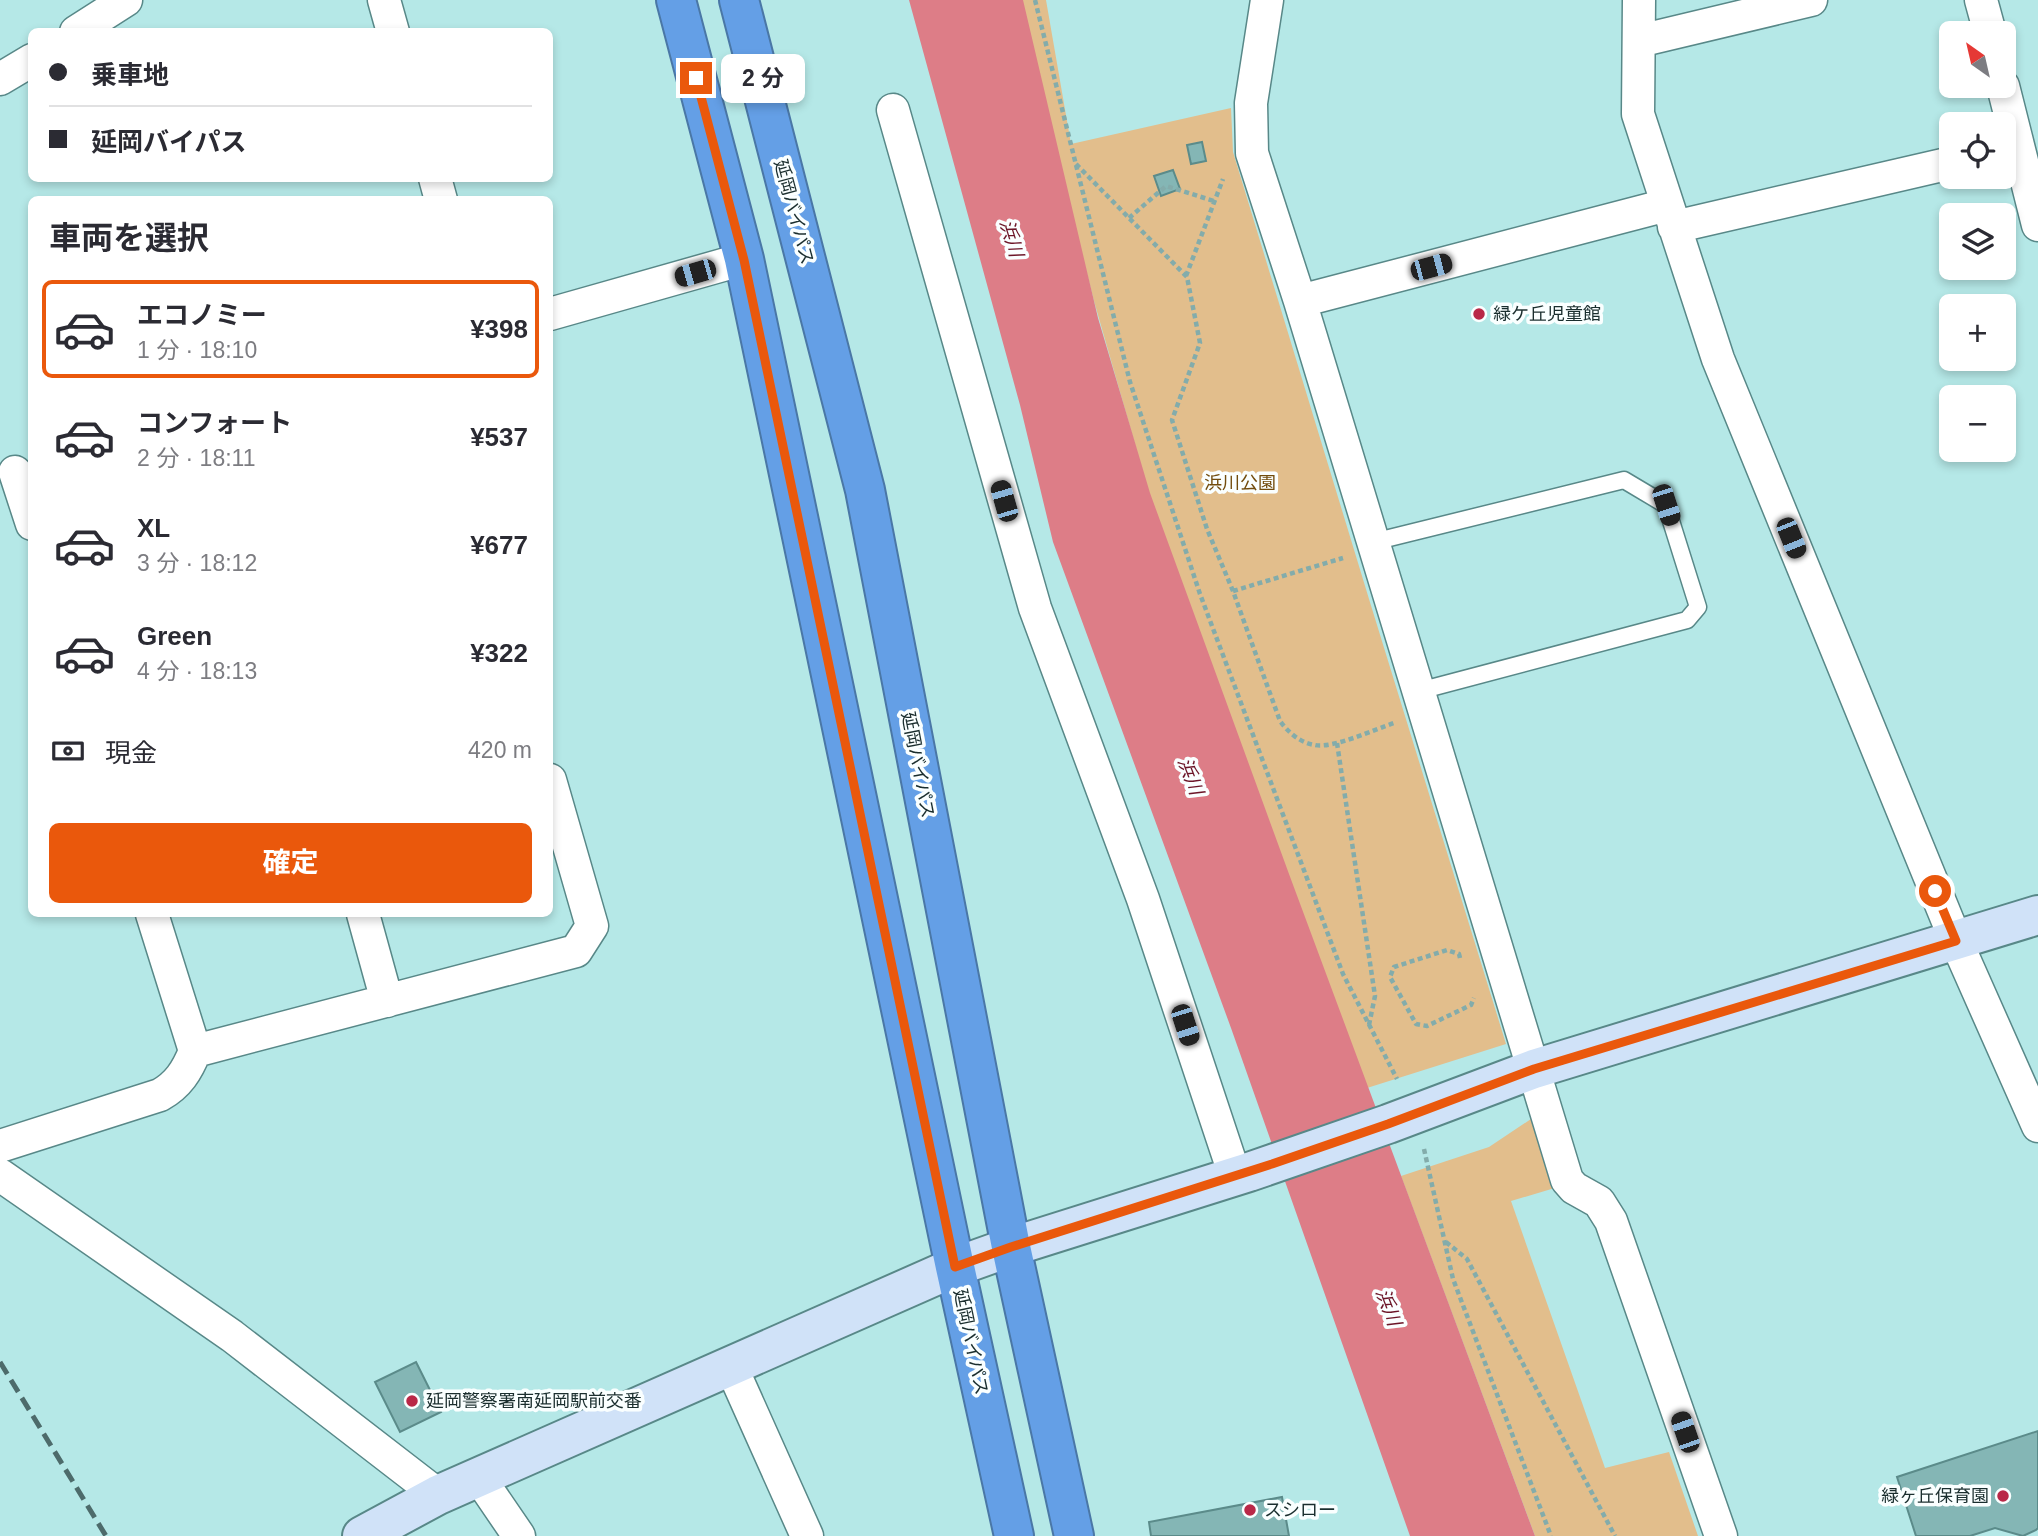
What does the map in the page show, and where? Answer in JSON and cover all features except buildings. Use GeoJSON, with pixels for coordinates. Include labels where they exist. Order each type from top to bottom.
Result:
{"type":"FeatureCollection","features":[{"type":"Feature","properties":{"kind":"highway","name":"延岡バイパス"},"geometry":{"type":"LineString","coordinates":[[676,0],[744,260],[1014,1536]]}},
{"type":"Feature","properties":{"kind":"highway","name":"延岡バイパス"},"geometry":{"type":"LineString","coordinates":[[739,0],[865,491],[1011,1247],[1074,1536]]}},
{"type":"Feature","properties":{"kind":"street"},"geometry":{"type":"LineString","coordinates":[[82,28],[126,0]]}},
{"type":"Feature","properties":{"kind":"street"},"geometry":{"type":"LineString","coordinates":[[384,0],[392,28]]}},
{"type":"Feature","properties":{"kind":"street"},"geometry":{"type":"LineString","coordinates":[[1267,0],[1251,103],[1252,153],[1300,301],[1567,1180],[1574,1188],[1599,1202],[1611,1221],[1721,1536]]}},
{"type":"Feature","properties":{"kind":"street"},"geometry":{"type":"LineString","coordinates":[[1639,0],[1638,114],[1718,359],[1956,941],[2038,1126]]}},
{"type":"Feature","properties":{"kind":"street"},"geometry":{"type":"LineString","coordinates":[[1639,41],[1811,0]]}},
{"type":"Feature","properties":{"kind":"street"},"geometry":{"type":"LineString","coordinates":[[1981,0],[1987,21]]}},
{"type":"Feature","properties":{"kind":"street"},"geometry":{"type":"LineString","coordinates":[[0,79],[28,62]]}},
{"type":"Feature","properties":{"kind":"street"},"geometry":{"type":"LineString","coordinates":[[893,110],[1035,608],[1242,1174]]}},
{"type":"Feature","properties":{"kind":"street"},"geometry":{"type":"LineString","coordinates":[[2016,163],[2038,225]]}},
{"type":"Feature","properties":{"kind":"street"},"geometry":{"type":"LineString","coordinates":[[1300,301],[1670,216],[1939,165]]}},
{"type":"Feature","properties":{"kind":"street"},"geometry":{"type":"LineString","coordinates":[[553,313],[744,260]]}},
{"type":"Feature","properties":{"kind":"street"},"geometry":{"type":"LineString","coordinates":[[15,472],[28,512]]}},
{"type":"Feature","properties":{"kind":"street"},"geometry":{"type":"LineString","coordinates":[[195,1051],[576,951],[592,926],[553,790]]}},
{"type":"Feature","properties":{"kind":"street"},"geometry":{"type":"LineString","coordinates":[[362,1536],[438,1494],[955,1267],[1242,1174],[1534,1069],[2038,915]]}},
{"type":"Feature","properties":{"kind":"street"},"geometry":{"type":"LineString","coordinates":[[0,1146],[160,1095],[173,1088],[187,1069],[195,1051],[153,917]]}},
{"type":"Feature","properties":{"kind":"street"},"geometry":{"type":"LineString","coordinates":[[364,917],[387,1001]]}},
{"type":"Feature","properties":{"kind":"street"},"geometry":{"type":"LineString","coordinates":[[0,1175],[232,1336],[438,1494]]}},
{"type":"Feature","properties":{"kind":"street"},"geometry":{"type":"LineString","coordinates":[[730,1364],[807,1536]]}},
{"type":"Feature","properties":{"kind":"street"},"geometry":{"type":"LineString","coordinates":[[478,1476],[519,1536]]}},
{"type":"Feature","properties":{"kind":"lane"},"geometry":{"type":"LineString","coordinates":[[1374,545],[1624,480],[1666,505],[1698,607],[1687,620],[1419,691]]}},
{"type":"Feature","properties":{"kind":"path"},"geometry":{"type":"LineString","coordinates":[[1035,0],[1130,382],[1199,594],[1343,974],[1369,1026],[1445,1241],[1453,1279],[1551,1536]]}},
{"type":"Feature","properties":{"kind":"path"},"geometry":{"type":"LineString","coordinates":[[1075,164],[1186,276]]}},
{"type":"Feature","properties":{"kind":"path"},"geometry":{"type":"LineString","coordinates":[[1223,177],[1186,276],[1200,344],[1171,420],[1207,529],[1233,590],[1280,721],[1289,733],[1315,746],[1336,743],[1394,723]]}},
{"type":"Feature","properties":{"kind":"path"},"geometry":{"type":"LineString","coordinates":[[1129,218],[1166,186],[1214,201]]}},
{"type":"Feature","properties":{"kind":"path"},"geometry":{"type":"LineString","coordinates":[[1233,590],[1374,545]]}},
{"type":"Feature","properties":{"kind":"path"},"geometry":{"type":"LineString","coordinates":[[1336,743],[1375,996],[1369,1026]]}},
{"type":"Feature","properties":{"kind":"path"},"geometry":{"type":"LineString","coordinates":[[1475,995],[1471,1005],[1427,1026],[1416,1024],[1390,977],[1394,967],[1447,950],[1459,954],[1466,972],[1501,962]]}},
{"type":"Feature","properties":{"kind":"path"},"geometry":{"type":"LineString","coordinates":[[1445,1241],[1467,1259],[1615,1536]]}},
{"type":"Feature","properties":{"kind":"green space","name":"浜川公園"},"geometry":{"type":"Polygon","coordinates":[[[1018,0],[1046,0],[1071,144],[1231,108],[1233,152],[1506,1044],[1367,1088],[1155,514],[1094,301],[1018,0]]]}},
{"type":"Feature","properties":{"kind":"green space"},"geometry":{"type":"Polygon","coordinates":[[[1531,1119],[1558,1187],[1511,1201],[1605,1468],[1669,1452],[1698,1536],[1535,1536],[1401,1176],[1489,1147],[1531,1119]]]}},
{"type":"Feature","properties":{"kind":"water","name":"浜川"},"geometry":{"type":"Polygon","coordinates":[[[909,0],[1023,0],[1098,318],[1150,493],[1535,1536],[1410,1536],[1231,1028],[1053,542],[1020,405],[909,0]]]}},
{"type":"Feature","properties":{"kind":"railway"},"geometry":{"type":"LineString","coordinates":[[0,1362],[106,1536]]}},
{"type":"Feature","properties":{"kind":"place","name":"緑ケ丘児童館"},"geometry":{"type":"Point","coordinates":[1479,314]}},
{"type":"Feature","properties":{"kind":"place","name":"延岡警察署南延岡駅前交番"},"geometry":{"type":"Point","coordinates":[412,1401]}},
{"type":"Feature","properties":{"kind":"place","name":"緑ヶ丘保育園"},"geometry":{"type":"Point","coordinates":[2003,1496]}},
{"type":"Feature","properties":{"kind":"place","name":"スシロー"},"geometry":{"type":"Point","coordinates":[1250,1510]}},
{"type":"Feature","properties":{"kind":"route"},"geometry":{"type":"LineString","coordinates":[[696,78],[744,260],[955,1267],[1272,1164],[1534,1069],[1956,941],[1935,891]]}}]}
